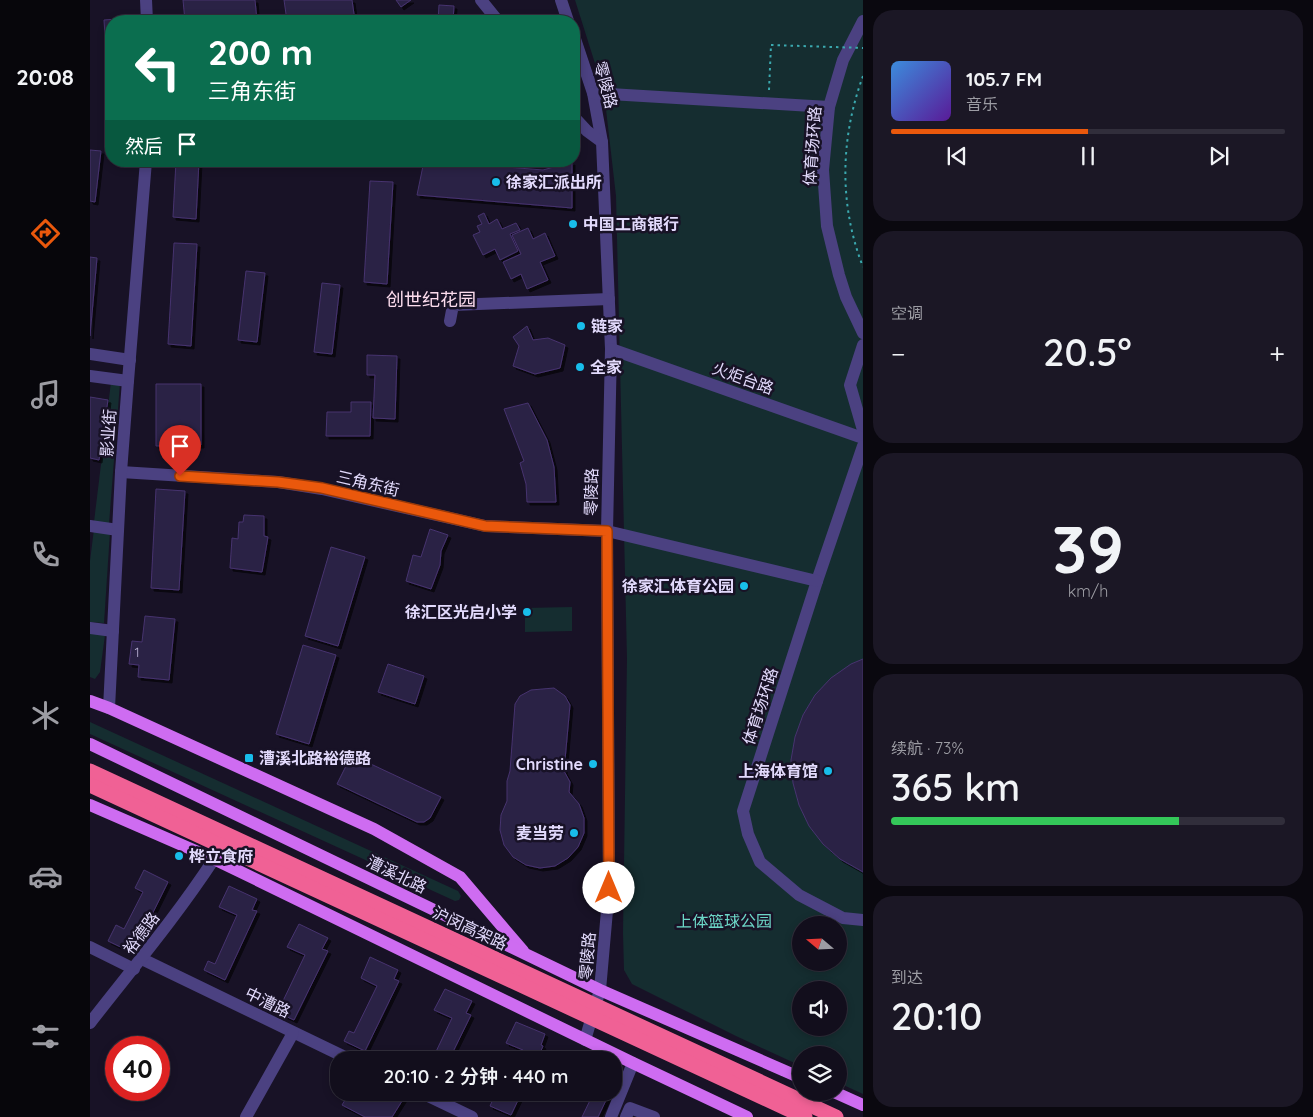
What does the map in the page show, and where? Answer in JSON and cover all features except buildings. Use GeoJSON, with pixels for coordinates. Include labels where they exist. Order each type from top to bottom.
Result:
{"type":"FeatureCollection","features":[{"type":"Feature","properties":{"kind":"highway","name":"沪闵高架路"},"geometry":{"type":"LineString","coordinates":[[90,771],[836,1117]]}},
{"type":"Feature","properties":{"kind":"highway"},"geometry":{"type":"LineString","coordinates":[[90,785],[805,1117]]}},
{"type":"Feature","properties":{"kind":"main road"},"geometry":{"type":"LineString","coordinates":[[90,701],[374,829],[460,877],[527,955]]}},
{"type":"Feature","properties":{"kind":"main road","name":"漕溪北路"},"geometry":{"type":"LineString","coordinates":[[90,744],[600,990],[792,1074]]}},
{"type":"Feature","properties":{"kind":"main road"},"geometry":{"type":"LineString","coordinates":[[90,805],[214,859],[742,1116]]}},
{"type":"Feature","properties":{"kind":"main road"},"geometry":{"type":"LineString","coordinates":[[847,1098],[863,1105]]}},
{"type":"Feature","properties":{"kind":"street"},"geometry":{"type":"LineString","coordinates":[[146,0],[147,15]]}},
{"type":"Feature","properties":{"kind":"street"},"geometry":{"type":"LineString","coordinates":[[480,0],[493,15]]}},
{"type":"Feature","properties":{"kind":"street"},"geometry":{"type":"LineString","coordinates":[[560,0],[566,15]]}},
{"type":"Feature","properties":{"kind":"street","name":"体育场环路"},"geometry":{"type":"LineString","coordinates":[[863,21],[843,60],[829,107],[823,170],[827,226],[839,275],[846,297],[863,333]]}},
{"type":"Feature","properties":{"kind":"street","name":"零陵路"},"geometry":{"type":"LineString","coordinates":[[580,63],[593,93],[602,142],[611,349],[607,531],[609,888],[600,990],[585,1040]]}},
{"type":"Feature","properties":{"kind":"street"},"geometry":{"type":"LineString","coordinates":[[593,93],[829,107]]}},
{"type":"Feature","properties":{"kind":"street"},"geometry":{"type":"LineString","coordinates":[[580,123],[602,142]]}},
{"type":"Feature","properties":{"kind":"street","name":"影业街"},"geometry":{"type":"LineString","coordinates":[[109,708],[121,472],[146,167]]}},
{"type":"Feature","properties":{"kind":"street"},"geometry":{"type":"LineString","coordinates":[[450,321],[453,305],[609,299]]}},
{"type":"Feature","properties":{"kind":"street"},"geometry":{"type":"LineString","coordinates":[[863,345],[850,385],[863,430]]}},
{"type":"Feature","properties":{"kind":"street","name":"火炬台路"},"geometry":{"type":"LineString","coordinates":[[611,349],[863,438]]}},
{"type":"Feature","properties":{"kind":"street"},"geometry":{"type":"LineString","coordinates":[[90,354],[130,360]]}},
{"type":"Feature","properties":{"kind":"street"},"geometry":{"type":"LineString","coordinates":[[90,376],[128,381]]}},
{"type":"Feature","properties":{"kind":"street","name":"体育场环路"},"geometry":{"type":"LineString","coordinates":[[863,446],[860,462],[816,581],[743,811],[748,834],[760,862],[799,894],[843,918],[863,920]]}},
{"type":"Feature","properties":{"kind":"street","name":"三角东街"},"geometry":{"type":"LineString","coordinates":[[121,472],[278,482],[322,488],[485,526],[607,531],[816,581]]}},
{"type":"Feature","properties":{"kind":"street"},"geometry":{"type":"LineString","coordinates":[[90,526],[118,530]]}},
{"type":"Feature","properties":{"kind":"street"},"geometry":{"type":"LineString","coordinates":[[90,628],[113,631]]}},
{"type":"Feature","properties":{"kind":"street","name":"裕德路"},"geometry":{"type":"LineString","coordinates":[[90,1023],[138,964],[200,882],[214,859]]}},
{"type":"Feature","properties":{"kind":"street","name":"中漕路"},"geometry":{"type":"LineString","coordinates":[[90,947],[138,964],[293,1032],[246,1117]]}},
{"type":"Feature","properties":{"kind":"street"},"geometry":{"type":"LineString","coordinates":[[293,1032],[332,1051]]}},
{"type":"Feature","properties":{"kind":"street"},"geometry":{"type":"LineString","coordinates":[[611,1117],[633,1063]]}},
{"type":"Feature","properties":{"kind":"street"},"geometry":{"type":"LineString","coordinates":[[439,1101],[472,1117]]}},
{"type":"Feature","properties":{"kind":"street"},"geometry":{"type":"LineString","coordinates":[[626,1117],[630,1108],[654,1117]]}},
{"type":"Feature","properties":{"kind":"path"},"geometry":{"type":"LineString","coordinates":[[768,104],[771,45],[863,48]]}},
{"type":"Feature","properties":{"kind":"path"},"geometry":{"type":"LineString","coordinates":[[863,76],[850,118],[845,168],[849,218],[854,242],[863,267]]}},
{"type":"Feature","properties":{"kind":"green space","name":"徐家汇体育公园"},"geometry":{"type":"Polygon","coordinates":[[[575,0],[863,0],[863,1094],[847,1087],[847,1046],[792,1046],[792,1062],[632,984],[624,970],[627,658],[616,196],[604,92],[575,0]]]}},
{"type":"Feature","properties":{"kind":"green space"},"geometry":{"type":"Polygon","coordinates":[[[111,382],[120,383],[109,524],[94,522],[111,382]]]}},
{"type":"Feature","properties":{"kind":"green space"},"geometry":{"type":"Polygon","coordinates":[[[94,529],[110,532],[104,623],[90,622],[90,561],[94,529]]]}},
{"type":"Feature","properties":{"kind":"green space"},"geometry":{"type":"Polygon","coordinates":[[[572,607],[572,631],[525,632],[525,608],[572,607]]]}},
{"type":"Feature","properties":{"kind":"green space"},"geometry":{"type":"Polygon","coordinates":[[[90,633],[105,635],[100,672],[95,679],[90,677],[90,633]]]}},
{"type":"Feature","properties":{"kind":"green space"},"geometry":{"type":"Polygon","coordinates":[[[90,722],[458,891],[461,896],[459,900],[455,901],[90,734],[90,722]]]}},
{"type":"Feature","properties":{"kind":"place","name":"徐家汇派出所"},"geometry":{"type":"Point","coordinates":[496,182]}},
{"type":"Feature","properties":{"kind":"place","name":"中国工商银行"},"geometry":{"type":"Point","coordinates":[573,224]}},
{"type":"Feature","properties":{"kind":"place","name":"链家"},"geometry":{"type":"Point","coordinates":[581,326]}},
{"type":"Feature","properties":{"kind":"place","name":"全家"},"geometry":{"type":"Point","coordinates":[580,367]}},
{"type":"Feature","properties":{"kind":"place","name":"徐家汇体育公园"},"geometry":{"type":"Point","coordinates":[744,586]}},
{"type":"Feature","properties":{"kind":"place","name":"徐汇区光启小学"},"geometry":{"type":"Point","coordinates":[527,612]}},
{"type":"Feature","properties":{"kind":"place","name":"漕溪北路裕德路"},"geometry":{"type":"Point","coordinates":[249,758]}},
{"type":"Feature","properties":{"kind":"place","name":"Christine"},"geometry":{"type":"Point","coordinates":[593,764]}},
{"type":"Feature","properties":{"kind":"place","name":"上海体育馆"},"geometry":{"type":"Point","coordinates":[828,771]}},
{"type":"Feature","properties":{"kind":"place","name":"麦当劳"},"geometry":{"type":"Point","coordinates":[574,833]}},
{"type":"Feature","properties":{"kind":"place","name":"桦立食府"},"geometry":{"type":"Point","coordinates":[179,856]}},
{"type":"Feature","properties":{"kind":"district","name":"创世纪花园"},"geometry":{"type":"Point","coordinates":[431,299]}},
{"type":"Feature","properties":{"kind":"route"},"geometry":{"type":"LineString","coordinates":[[180,476],[278,482],[322,488],[485,526],[607,531],[609,888]]}},
{"type":"Feature","properties":{"kind":"park label","name":"上体篮球公园"},"geometry":{"type":"Point","coordinates":[724,921]}}]}
